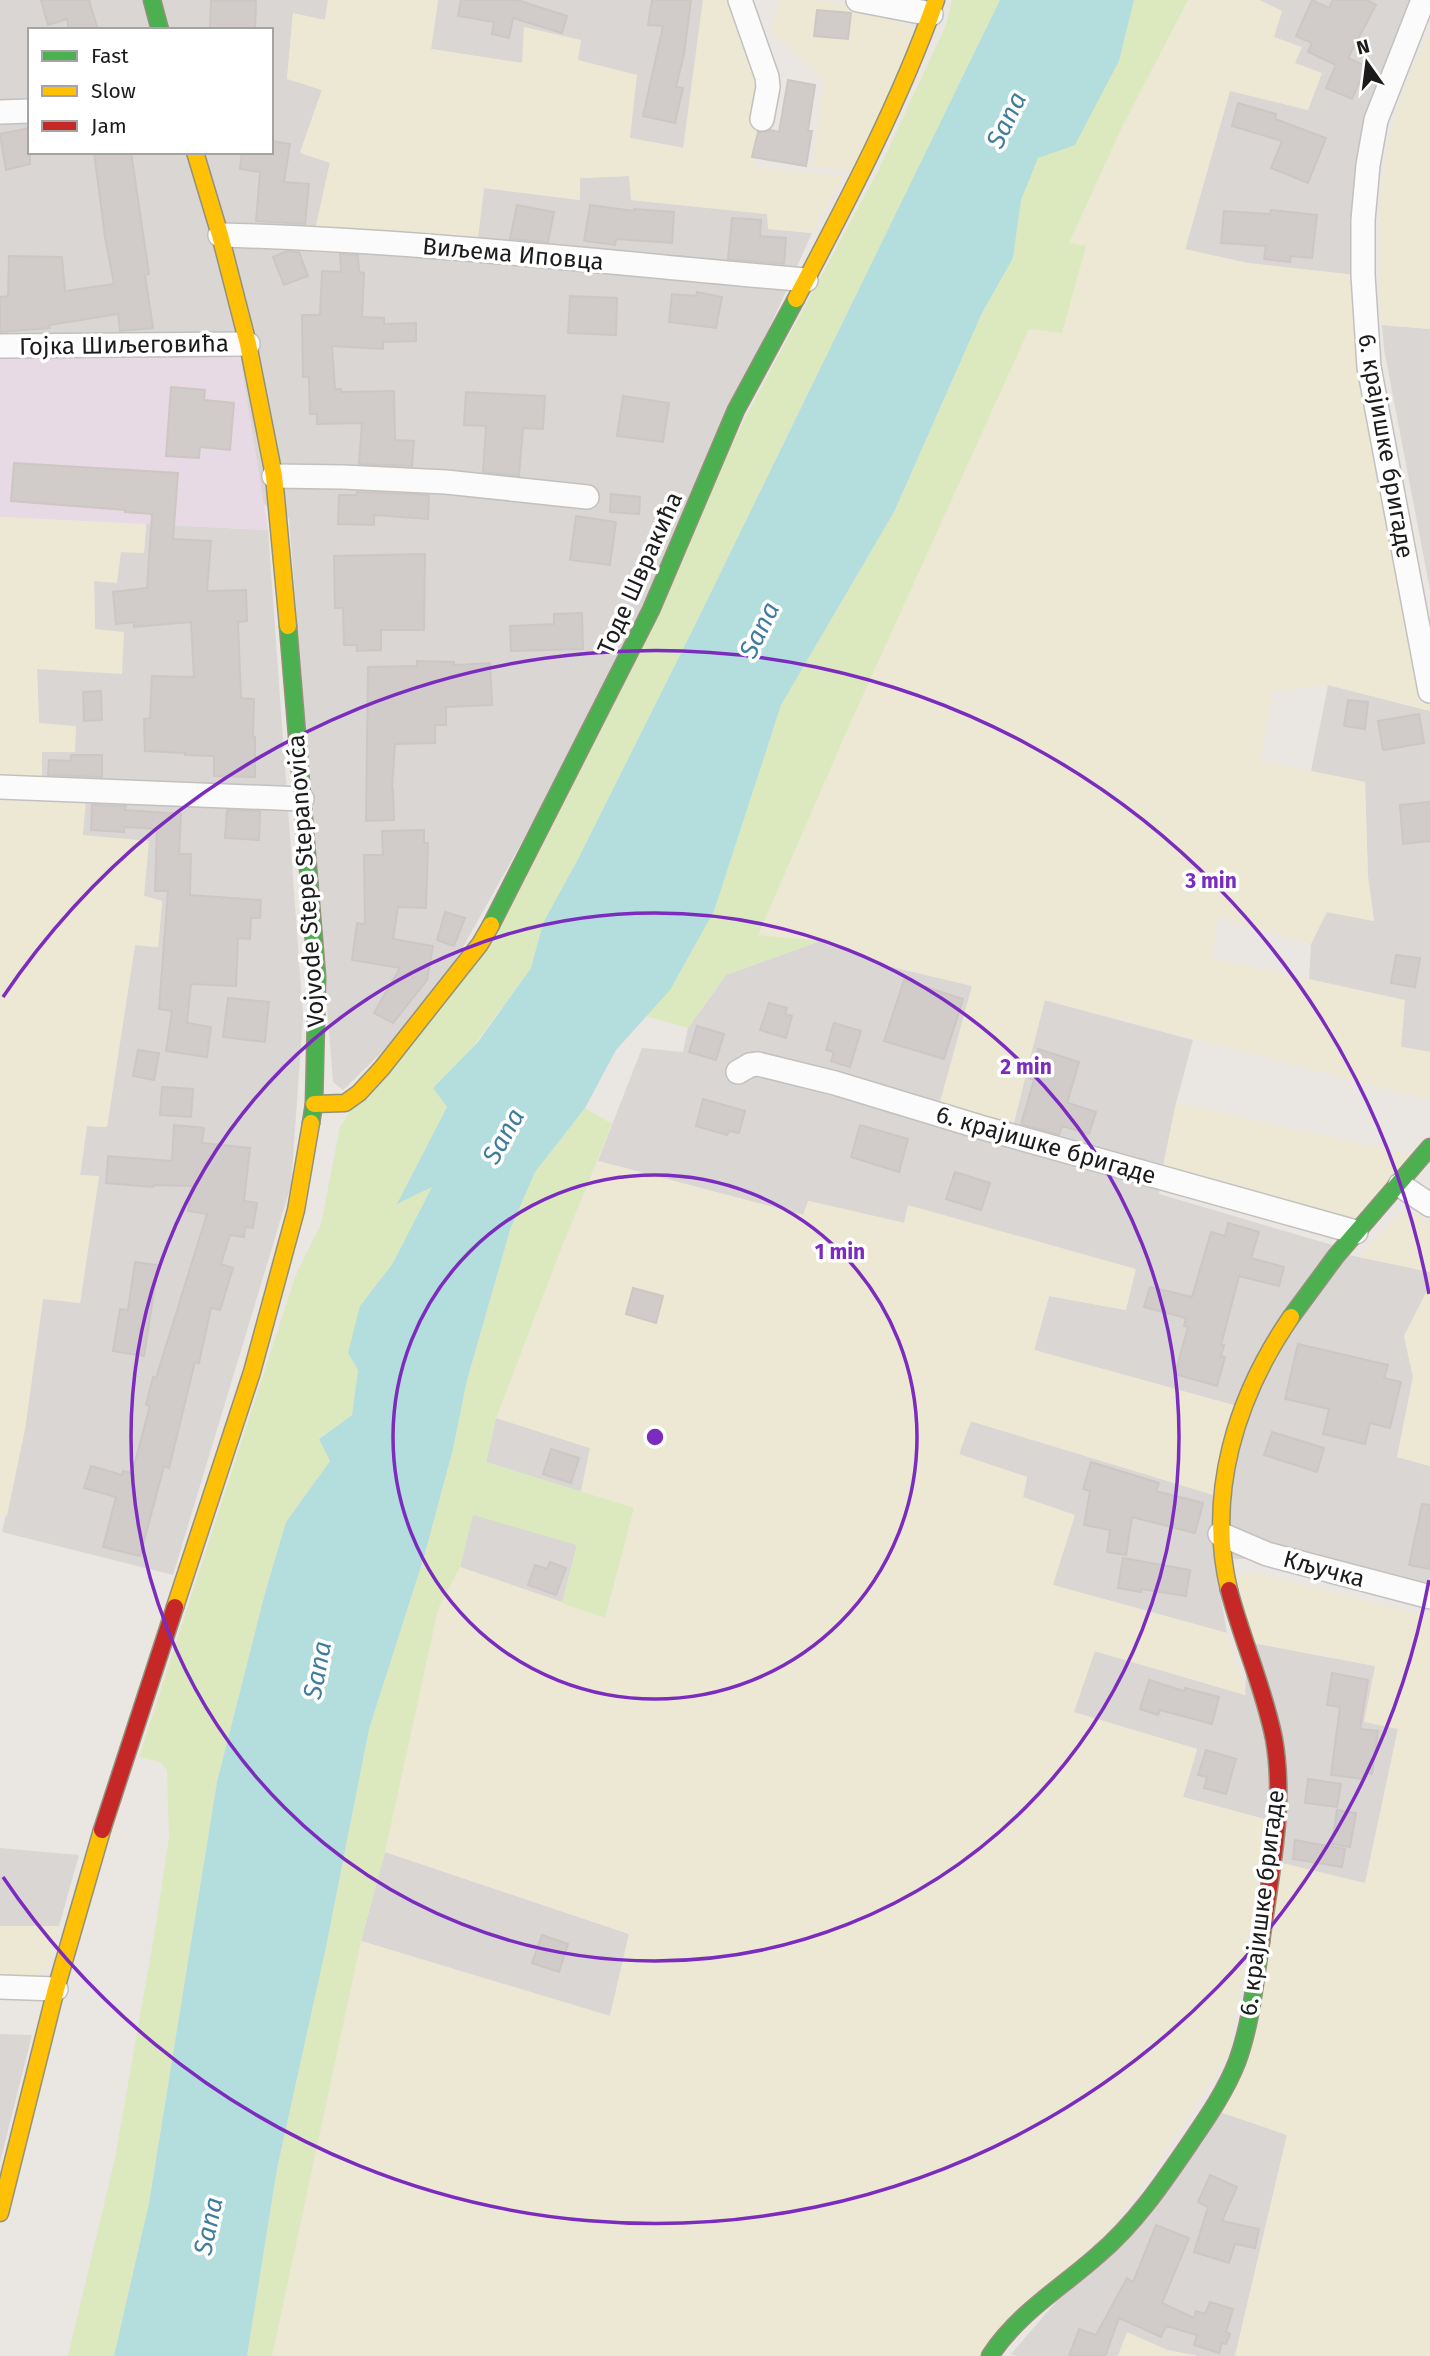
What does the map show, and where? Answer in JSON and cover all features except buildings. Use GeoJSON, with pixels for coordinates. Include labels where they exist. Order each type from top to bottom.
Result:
{"type":"FeatureCollection","features":[{"type":"Feature","properties":{"kind":"street"},"geometry":{"type":"LineString","coordinates":[[152,0],[159,28]]}},
{"type":"Feature","properties":{"kind":"street"},"geometry":{"type":"LineString","coordinates":[[740,0],[767,77],[768,87],[762,119]]}},
{"type":"Feature","properties":{"kind":"street"},"geometry":{"type":"LineString","coordinates":[[858,0],[934,7]]}},
{"type":"Feature","properties":{"kind":"street","name":"6. крајишке бригаде"},"geometry":{"type":"LineString","coordinates":[[1423,0],[1376,120],[1366,178],[1363,275],[1369,367],[1430,691]]}},
{"type":"Feature","properties":{"kind":"street","name":"Тоде Швракића"},"geometry":{"type":"LineString","coordinates":[[314,1104],[345,1103],[359,1093],[480,944],[505,901],[651,610],[736,410],[847,203],[920,45],[934,7]]}},
{"type":"Feature","properties":{"kind":"street"},"geometry":{"type":"LineString","coordinates":[[0,113],[28,111]]}},
{"type":"Feature","properties":{"kind":"street","name":"Vojvode Stepe Stepanovića"},"geometry":{"type":"LineString","coordinates":[[0,2213],[56,1989],[106,1817],[252,1372],[296,1210],[314,1104],[317,977],[274,477],[248,344],[196,154]]}},
{"type":"Feature","properties":{"kind":"street","name":"Виљема Иповца"},"geometry":{"type":"LineString","coordinates":[[220,235],[295,237],[473,250],[806,280]]}},
{"type":"Feature","properties":{"kind":"street","name":"Гојка Шиљеговића"},"geometry":{"type":"LineString","coordinates":[[0,346],[248,344]]}},
{"type":"Feature","properties":{"kind":"street"},"geometry":{"type":"LineString","coordinates":[[274,477],[446,482],[587,497]]}},
{"type":"Feature","properties":{"kind":"street"},"geometry":{"type":"LineString","coordinates":[[0,787],[302,799]]}},
{"type":"Feature","properties":{"kind":"street","name":"6. крајишке бригаде"},"geometry":{"type":"LineString","coordinates":[[738,1072],[750,1065],[758,1065],[835,1083],[992,1131],[1356,1232]]}},
{"type":"Feature","properties":{"kind":"street","name":"6. крајишке бригаде"},"geometry":{"type":"LineString","coordinates":[[990,2356],[1011,2329],[1112,2243],[1166,2178],[1210,2116],[1236,2063],[1246,2030],[1266,1910],[1276,1824],[1276,1755],[1271,1727],[1236,1616],[1220,1534],[1228,1455],[1237,1421],[1252,1385],[1300,1305],[1356,1232],[1430,1146]]}},
{"type":"Feature","properties":{"kind":"street"},"geometry":{"type":"LineString","coordinates":[[1399,1185],[1430,1205]]}},
{"type":"Feature","properties":{"kind":"street","name":"Кључка"},"geometry":{"type":"LineString","coordinates":[[1220,1534],[1268,1554],[1430,1597]]}},
{"type":"Feature","properties":{"kind":"street"},"geometry":{"type":"LineString","coordinates":[[0,1987],[56,1989]]}},
{"type":"Feature","properties":{"kind":"street"},"geometry":{"type":"LineString","coordinates":[[0,2116],[23,2118]]}},
{"type":"Feature","properties":{"kind":"shaded area"},"geometry":{"type":"Polygon","coordinates":[[[0,0],[328,0],[325,20],[293,14],[287,78],[322,90],[300,152],[330,162],[316,226],[477,244],[484,188],[580,200],[580,178],[629,176],[632,200],[767,214],[769,229],[812,233],[605,694],[431,1004],[343,1090],[333,1082],[289,518],[0,356],[0,0]]]}},
{"type":"Feature","properties":{"kind":"shaded area"},"geometry":{"type":"Polygon","coordinates":[[[328,0],[438,0],[431,49],[522,63],[524,27],[581,40],[578,60],[637,75],[630,138],[683,148],[703,0],[736,0],[764,76],[754,167],[843,176],[812,233],[768,229],[767,214],[631,200],[629,176],[580,178],[580,200],[484,188],[477,245],[316,227],[330,163],[300,153],[322,90],[287,79],[293,13],[325,20],[328,0]]]}},
{"type":"Feature","properties":{"kind":"shaded area"},"geometry":{"type":"Polygon","coordinates":[[[438,0],[703,0],[684,148],[630,138],[577,60],[581,40],[522,63],[431,49],[438,0]]]}},
{"type":"Feature","properties":{"kind":"shaded area"},"geometry":{"type":"Polygon","coordinates":[[[780,0],[816,0],[858,8],[922,32],[853,171],[812,166],[824,80],[772,32],[780,0]]]}},
{"type":"Feature","properties":{"kind":"shaded area"},"geometry":{"type":"Polygon","coordinates":[[[1188,0],[1259,0],[1282,11],[1274,37],[1302,47],[1295,63],[1322,73],[1308,110],[1230,91],[1185,249],[1248,263],[1364,276],[1430,677],[1430,711],[1328,685],[1273,692],[1260,761],[1365,782],[1368,877],[1374,921],[1327,912],[1311,944],[1218,917],[1212,958],[1405,1000],[1401,1047],[1430,1052],[1430,1100],[1045,1000],[1008,1144],[936,1117],[972,986],[888,966],[820,941],[758,935],[849,726],[1029,328],[1061,333],[1086,247],[1069,244],[1122,127],[1188,0]]]}},
{"type":"Feature","properties":{"kind":"shaded area"},"geometry":{"type":"Polygon","coordinates":[[[1259,0],[1413,0],[1384,71],[1364,276],[1248,263],[1185,250],[1230,90],[1308,110],[1321,73],[1294,63],[1273,37],[1282,11],[1259,0]]]}},
{"type":"Feature","properties":{"kind":"shaded area"},"geometry":{"type":"Polygon","coordinates":[[[1430,32],[1430,329],[1382,325],[1379,212],[1387,146],[1403,88],[1430,32]]]}},
{"type":"Feature","properties":{"kind":"shaded area"},"geometry":{"type":"Polygon","coordinates":[[[1382,325],[1430,329],[1430,590],[1384,349],[1382,325]]]}},
{"type":"Feature","properties":{"kind":"shaded area"},"geometry":{"type":"Polygon","coordinates":[[[240,355],[268,530],[0,517],[0,356],[240,355]]]}},
{"type":"Feature","properties":{"kind":"shaded area"},"geometry":{"type":"Polygon","coordinates":[[[0,517],[146,524],[144,553],[121,552],[117,583],[94,581],[95,629],[124,632],[122,674],[37,669],[39,723],[76,726],[75,752],[42,752],[42,784],[87,788],[83,835],[149,841],[144,896],[162,901],[158,947],[135,945],[107,1127],[87,1126],[80,1175],[99,1176],[80,1303],[43,1299],[25,1429],[7,1516],[0,1515],[0,517]]]}},
{"type":"Feature","properties":{"kind":"shaded area"},"geometry":{"type":"Polygon","coordinates":[[[146,524],[268,530],[303,1017],[291,1185],[173,1575],[2,1532],[25,1429],[43,1298],[80,1303],[99,1177],[80,1175],[87,1126],[107,1127],[135,945],[158,947],[162,901],[143,896],[82,835],[41,784],[42,751],[76,727],[39,724],[37,669],[95,629],[94,581],[121,552],[144,553],[146,524]]]}},
{"type":"Feature","properties":{"kind":"shaded area"},"geometry":{"type":"Polygon","coordinates":[[[1328,685],[1430,711],[1430,1052],[1401,1047],[1309,980],[1311,944],[1326,912],[1374,921],[1368,877],[1365,782],[1311,771],[1328,685]]]}},
{"type":"Feature","properties":{"kind":"shaded area"},"geometry":{"type":"Polygon","coordinates":[[[820,941],[888,966],[973,986],[936,1116],[1009,1144],[1044,1000],[1193,1040],[1176,1103],[1159,1194],[1339,1247],[1335,1252],[1430,1272],[1430,1285],[1404,1336],[1413,1377],[1397,1457],[1430,1466],[1430,1602],[1252,1559],[1214,1559],[1227,1633],[1053,1585],[1023,1497],[1027,1477],[959,1455],[970,1421],[1217,1496],[1237,1406],[1034,1350],[1049,1296],[1126,1310],[908,1206],[905,1223],[809,1201],[804,1215],[598,1161],[642,1048],[683,1052],[688,1028],[726,975],[820,941]]]}},
{"type":"Feature","properties":{"kind":"shaded area"},"geometry":{"type":"Polygon","coordinates":[[[1176,1103],[1420,1156],[1349,1237],[1161,1176],[1176,1103]]]}},
{"type":"Feature","properties":{"kind":"shaded area"},"geometry":{"type":"Polygon","coordinates":[[[598,1161],[803,1215],[808,1201],[904,1223],[908,1205],[1136,1269],[1126,1310],[1049,1296],[1034,1350],[1237,1406],[1217,1496],[971,1421],[959,1454],[1027,1477],[1023,1497],[1075,1515],[1053,1585],[1227,1633],[1246,1695],[1095,1651],[1074,1712],[1197,1749],[1183,1797],[1268,1820],[1229,2056],[1115,2224],[981,2356],[272,2356],[361,1941],[610,2016],[629,1934],[385,1852],[438,1609],[460,1567],[606,1617],[634,1508],[581,1492],[590,1448],[496,1418],[598,1161]]]}},
{"type":"Feature","properties":{"kind":"shaded area"},"geometry":{"type":"Polygon","coordinates":[[[1399,1213],[1415,1214],[1430,1222],[1430,1272],[1359,1257],[1399,1213]]]}},
{"type":"Feature","properties":{"kind":"shaded area"},"geometry":{"type":"Polygon","coordinates":[[[1430,1285],[1430,1466],[1397,1457],[1413,1377],[1404,1336],[1430,1285]]]}},
{"type":"Feature","properties":{"kind":"shaded area"},"geometry":{"type":"Polygon","coordinates":[[[496,1418],[590,1448],[581,1492],[486,1462],[496,1418]]]}},
{"type":"Feature","properties":{"kind":"shaded area"},"geometry":{"type":"Polygon","coordinates":[[[473,1514],[577,1545],[562,1603],[460,1567],[473,1514]]]}},
{"type":"Feature","properties":{"kind":"shaded area"},"geometry":{"type":"Polygon","coordinates":[[[1258,1573],[1430,1617],[1430,2356],[1235,2356],[1287,2135],[1220,2112],[1278,1862],[1365,1883],[1398,1729],[1364,1722],[1375,1666],[1248,1642],[1238,1574],[1258,1573]]]}},
{"type":"Feature","properties":{"kind":"shaded area"},"geometry":{"type":"Polygon","coordinates":[[[1248,1642],[1375,1666],[1398,1729],[1365,1884],[1278,1862],[1268,1820],[1183,1797],[1197,1749],[1073,1712],[1094,1651],[1245,1695],[1248,1642]]]}},
{"type":"Feature","properties":{"kind":"shaded area"},"geometry":{"type":"Polygon","coordinates":[[[0,1848],[79,1855],[59,1926],[0,1926],[0,1848]]]}},
{"type":"Feature","properties":{"kind":"shaded area"},"geometry":{"type":"Polygon","coordinates":[[[385,1852],[629,1934],[610,2016],[361,1941],[385,1852]]]}},
{"type":"Feature","properties":{"kind":"shaded area"},"geometry":{"type":"Polygon","coordinates":[[[0,1926],[59,1926],[51,1959],[39,1975],[22,1983],[0,1982],[0,1926]]]}},
{"type":"Feature","properties":{"kind":"shaded area"},"geometry":{"type":"Polygon","coordinates":[[[0,2034],[32,2035],[0,2162],[0,2034]]]}},
{"type":"Feature","properties":{"kind":"shaded area"},"geometry":{"type":"Polygon","coordinates":[[[1220,2112],[1287,2135],[1235,2356],[1198,2356],[1167,2350],[1127,2333],[1118,2356],[1011,2354],[1220,2112]]]}},
{"type":"Feature","properties":{"kind":"shaded area"},"geometry":{"type":"Polygon","coordinates":[[[1127,2332],[1167,2350],[1198,2356],[1118,2356],[1127,2332]]]}},
{"type":"Feature","properties":{"kind":"green space"},"geometry":{"type":"Polygon","coordinates":[[[952,0],[1000,0],[696,623],[577,861],[543,923],[531,968],[472,1048],[433,1088],[447,1107],[398,1203],[433,1186],[393,1263],[360,1306],[358,1369],[352,1415],[319,1438],[330,1461],[286,1522],[217,1782],[149,2203],[114,2356],[68,2356],[115,2158],[169,1837],[167,1770],[160,1762],[139,1757],[295,1277],[321,1224],[340,1127],[438,1006],[771,369],[879,169],[946,25],[952,0]]]}},
{"type":"Feature","properties":{"kind":"green space"},"geometry":{"type":"Polygon","coordinates":[[[1134,0],[1188,0],[1122,127],[1069,243],[1086,246],[1062,333],[1029,329],[849,726],[758,935],[820,941],[726,975],[688,1028],[647,1016],[674,982],[714,911],[781,705],[894,512],[982,313],[1013,258],[1021,200],[1038,157],[1119,61],[1134,0]]]}},
{"type":"Feature","properties":{"kind":"green space"},"geometry":{"type":"Polygon","coordinates":[[[585,1108],[612,1124],[496,1418],[486,1462],[634,1508],[605,1618],[562,1603],[577,1545],[473,1515],[460,1567],[438,1609],[385,1852],[361,1941],[272,2356],[247,2356],[277,2169],[326,1947],[369,1729],[424,1557],[453,1449],[467,1380],[510,1230],[535,1172],[585,1108]]]}},
{"type":"Feature","properties":{"kind":"water","name":"Sana"},"geometry":{"type":"Polygon","coordinates":[[[1000,0],[1134,0],[1119,61],[1075,145],[1038,158],[1021,200],[1013,258],[982,313],[894,512],[781,705],[714,911],[670,990],[616,1050],[585,1108],[535,1172],[510,1230],[467,1380],[453,1449],[424,1557],[369,1729],[326,1947],[277,2169],[247,2356],[114,2356],[149,2203],[217,1782],[286,1522],[330,1461],[319,1439],[352,1415],[358,1370],[348,1353],[360,1306],[393,1263],[432,1187],[397,1204],[447,1107],[433,1088],[478,1042],[531,968],[543,923],[577,861],[696,623],[1000,0]]]}},
{"type":"Feature","properties":{"kind":"traffic: fast"},"geometry":{"type":"LineString","coordinates":[[152,0],[159,28]]}},
{"type":"Feature","properties":{"kind":"traffic: fast"},"geometry":{"type":"LineString","coordinates":[[491,925],[651,610],[736,410],[796,299]]}},
{"type":"Feature","properties":{"kind":"traffic: fast"},"geometry":{"type":"LineString","coordinates":[[288,626],[317,977],[314,1104],[311,1123]]}},
{"type":"Feature","properties":{"kind":"traffic: fast"},"geometry":{"type":"LineString","coordinates":[[1291,1317],[1336,1256],[1430,1147]]}},
{"type":"Feature","properties":{"kind":"traffic: fast"},"geometry":{"type":"LineString","coordinates":[[990,2356],[1013,2327],[1125,2229],[1160,2186],[1205,2121],[1228,2082],[1242,2048],[1261,1942]]}},
{"type":"Feature","properties":{"kind":"traffic: slow"},"geometry":{"type":"LineString","coordinates":[[796,299],[889,115],[936,0]]}},
{"type":"Feature","properties":{"kind":"traffic: slow"},"geometry":{"type":"LineString","coordinates":[[196,154],[248,344],[274,476],[288,626]]}},
{"type":"Feature","properties":{"kind":"traffic: slow"},"geometry":{"type":"LineString","coordinates":[[314,1104],[345,1103],[359,1093],[480,944],[491,925]]}},
{"type":"Feature","properties":{"kind":"traffic: slow"},"geometry":{"type":"LineString","coordinates":[[175,1607],[252,1372],[296,1210],[311,1123]]}},
{"type":"Feature","properties":{"kind":"traffic: slow"},"geometry":{"type":"LineString","coordinates":[[1229,1590],[1221,1518],[1231,1448],[1241,1413],[1255,1380],[1291,1317]]}},
{"type":"Feature","properties":{"kind":"traffic: slow"},"geometry":{"type":"LineString","coordinates":[[0,2213],[56,1989],[102,1830]]}},
{"type":"Feature","properties":{"kind":"traffic: jam"},"geometry":{"type":"LineString","coordinates":[[1229,1590],[1265,1701],[1277,1764],[1278,1815],[1261,1942]]}},
{"type":"Feature","properties":{"kind":"traffic: jam"},"geometry":{"type":"LineString","coordinates":[[102,1830],[175,1607]]}}]}
